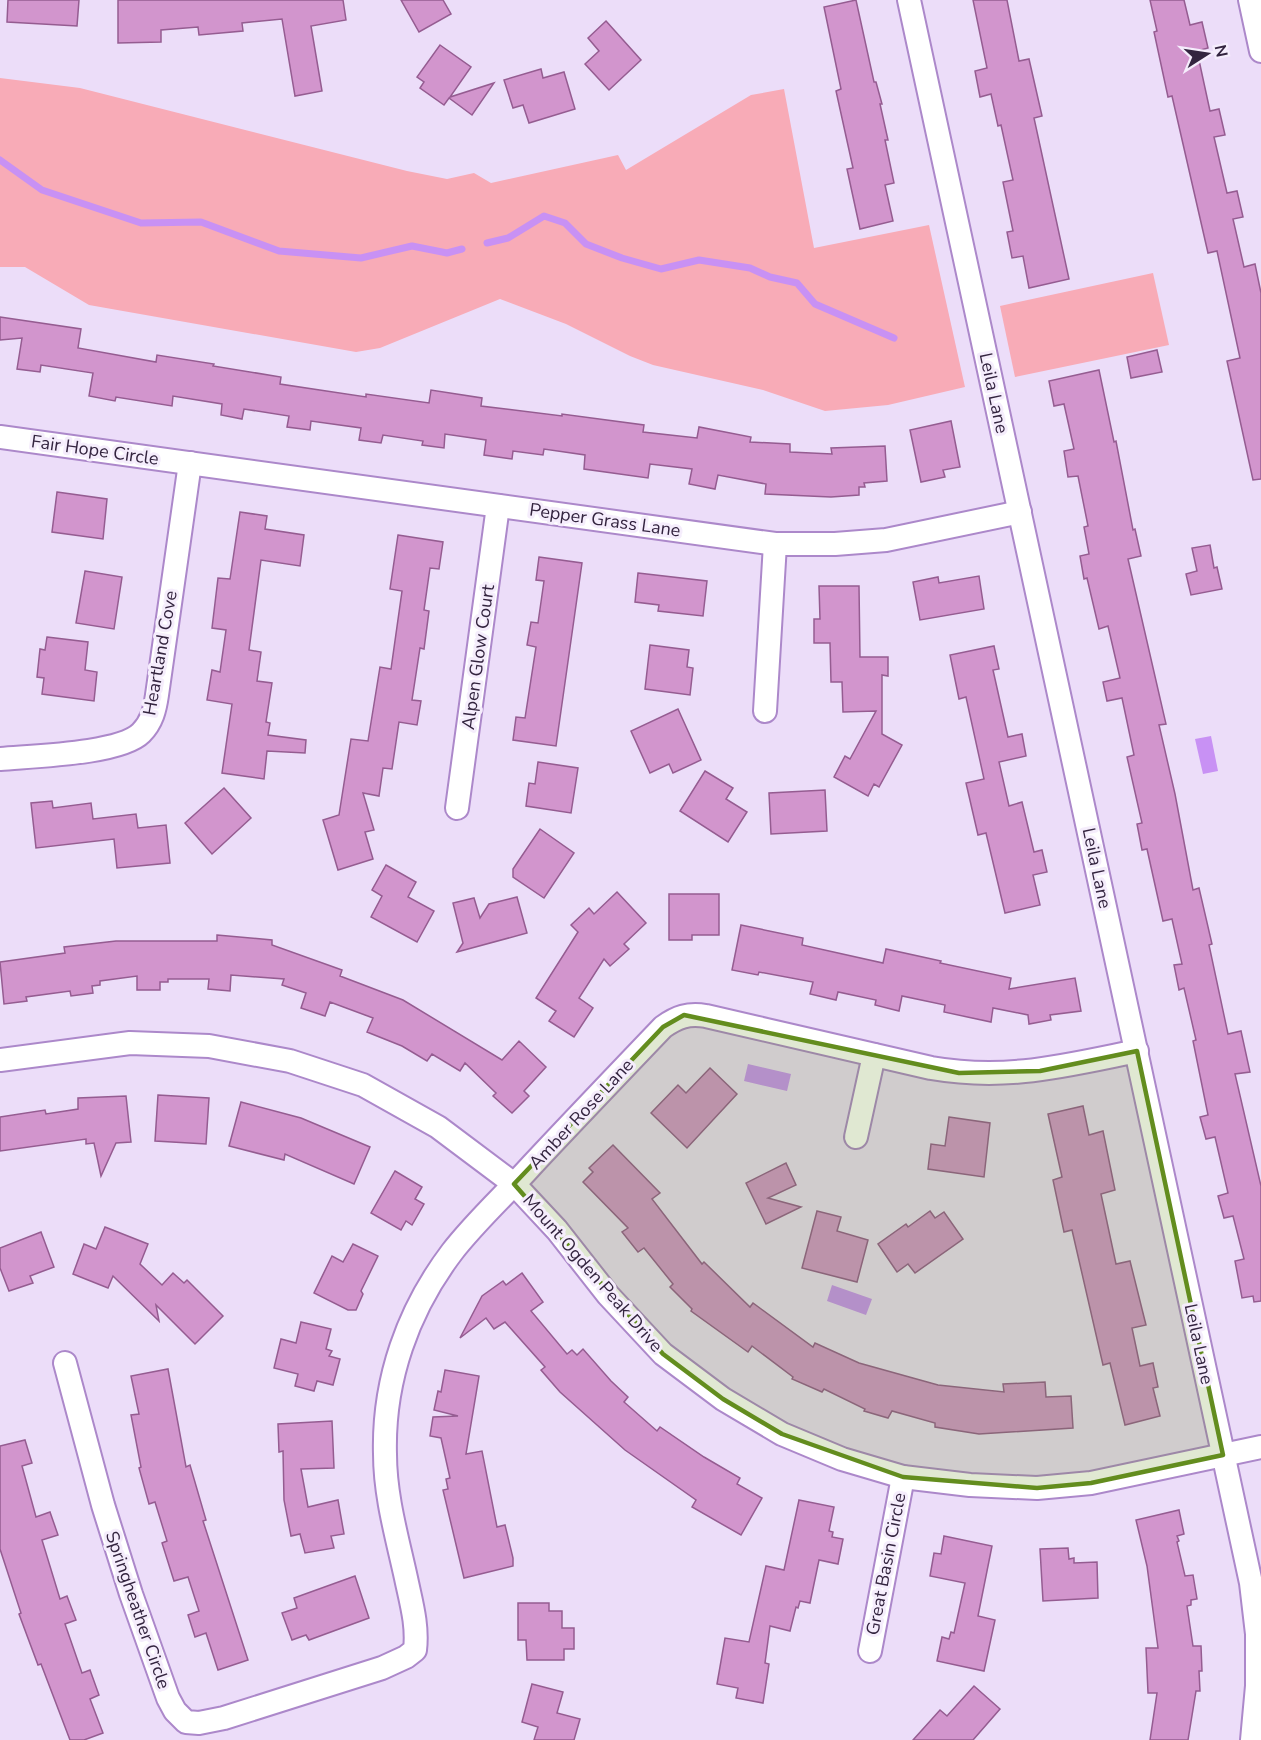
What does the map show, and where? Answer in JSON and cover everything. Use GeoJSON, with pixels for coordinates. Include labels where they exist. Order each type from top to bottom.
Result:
{"type":"FeatureCollection","features":[{"type":"Feature","properties":{"kind":"street","name":"Leila Lane"},"geometry":{"type":"LineString","coordinates":[[909,0],[1251,1583],[1257,1634],[1257,1686],[1252,1740]]}},
{"type":"Feature","properties":{"kind":"street"},"geometry":{"type":"LineString","coordinates":[[1250,0],[1261,51]]}},
{"type":"Feature","properties":{"kind":"street","name":"Fair Hope Circle"},"geometry":{"type":"LineString","coordinates":[[0,437],[190,463]]}},
{"type":"Feature","properties":{"kind":"street","name":"Pepper Grass Lane"},"geometry":{"type":"LineString","coordinates":[[190,463],[775,544],[835,544],[886,540],[1020,512]]}},
{"type":"Feature","properties":{"kind":"street","name":"Heartland Cove"},"geometry":{"type":"LineString","coordinates":[[0,759],[115,747],[134,739],[150,722],[157,694],[190,463]]}},
{"type":"Feature","properties":{"kind":"street","name":"Alpen Glow Court"},"geometry":{"type":"LineString","coordinates":[[458,808],[498,506]]}},
{"type":"Feature","properties":{"kind":"street"},"geometry":{"type":"LineString","coordinates":[[765,711],[775,544]]}},
{"type":"Feature","properties":{"kind":"street","name":"Amber Rose Lane"},"geometry":{"type":"LineString","coordinates":[[415,1650],[416,1625],[386,1478],[385,1422],[395,1366],[414,1315],[425,1292],[453,1250],[663,1027],[684,1015],[706,1016],[959,1073],[1003,1074],[1040,1071],[1137,1051]]}},
{"type":"Feature","properties":{"kind":"street","name":"Mount Ogden Peak Drive"},"geometry":{"type":"LineString","coordinates":[[0,1060],[130,1043],[209,1046],[290,1061],[363,1085],[438,1127],[514,1184],[557,1230],[608,1295],[663,1354],[723,1400],[782,1434],[842,1459],[903,1477],[970,1485],[1037,1488],[1091,1483],[1261,1447]]}},
{"type":"Feature","properties":{"kind":"street"},"geometry":{"type":"LineString","coordinates":[[856,1137],[874,1055]]}},
{"type":"Feature","properties":{"kind":"street","name":"Springheather Circle"},"geometry":{"type":"LineString","coordinates":[[65,1363],[103,1504],[135,1605],[168,1698],[186,1722],[199,1723],[224,1718],[382,1668],[406,1657],[415,1650]]}},
{"type":"Feature","properties":{"kind":"street","name":"Great Basin Circle"},"geometry":{"type":"LineString","coordinates":[[870,1651],[903,1477]]}},
{"type":"Feature","properties":{"kind":"highlighted area"},"geometry":{"type":"Polygon","coordinates":[[[684,1015],[959,1073],[1040,1071],[1137,1051],[1223,1455],[1091,1483],[1037,1488],[903,1477],[782,1434],[723,1399],[663,1354],[514,1184],[663,1027],[684,1015]]]}},
{"type":"Feature","properties":{"kind":"shaded area"},"geometry":{"type":"Polygon","coordinates":[[[0,78],[80,88],[407,171],[447,179],[474,173],[491,183],[618,155],[626,170],[751,95],[784,89],[814,248],[929,225],[965,387],[888,405],[825,411],[763,390],[653,365],[566,324],[500,299],[380,348],[356,352],[89,305],[25,267],[0,267],[0,78]]]}},
{"type":"Feature","properties":{"kind":"shaded area"},"geometry":{"type":"Polygon","coordinates":[[[1153,273],[1169,345],[1015,377],[1000,306],[1153,273]]]}},
{"type":"Feature","properties":{"kind":"shaded area"},"geometry":{"type":"Polygon","coordinates":[[[1211,736],[1218,771],[1203,774],[1195,739],[1211,736]]]}},
{"type":"Feature","properties":{"kind":"shaded area"},"geometry":{"type":"Polygon","coordinates":[[[748,1064],[791,1074],[787,1091],[744,1081],[748,1064]]]}},
{"type":"Feature","properties":{"kind":"shaded area"},"geometry":{"type":"Polygon","coordinates":[[[832,1285],[872,1299],[866,1315],[827,1301],[832,1285]]]}},
{"type":"Feature","properties":{"kind":"building"},"geometry":{"type":"Polygon","coordinates":[[[8,0],[79,0],[77,26],[7,22],[8,0]]]}},
{"type":"Feature","properties":{"kind":"building"},"geometry":{"type":"Polygon","coordinates":[[[118,0],[343,0],[346,20],[311,26],[322,91],[295,96],[282,19],[242,23],[243,31],[199,35],[198,27],[161,30],[161,42],[118,43],[118,0]]]}},
{"type":"Feature","properties":{"kind":"building"},"geometry":{"type":"Polygon","coordinates":[[[401,0],[443,0],[451,14],[419,32],[401,0]]]}},
{"type":"Feature","properties":{"kind":"building"},"geometry":{"type":"Polygon","coordinates":[[[856,0],[874,82],[876,82],[882,104],[880,104],[888,140],[885,140],[894,183],[885,185],[893,221],[860,229],[847,169],[853,168],[836,91],[841,89],[824,7],[856,0]]]}},
{"type":"Feature","properties":{"kind":"building"},"geometry":{"type":"Polygon","coordinates":[[[973,0],[1007,0],[1019,61],[1029,59],[1042,116],[1034,118],[1069,279],[1029,288],[1023,256],[1012,258],[1007,232],[1013,231],[1003,182],[1013,180],[1001,125],[998,126],[991,94],[980,97],[975,71],[987,68],[973,0]]]}},
{"type":"Feature","properties":{"kind":"building"},"geometry":{"type":"Polygon","coordinates":[[[1150,0],[1184,0],[1190,25],[1202,22],[1208,48],[1197,51],[1210,111],[1219,109],[1225,135],[1214,137],[1227,193],[1237,191],[1243,217],[1233,219],[1244,267],[1255,264],[1261,293],[1261,479],[1253,480],[1227,361],[1240,358],[1217,251],[1208,253],[1172,96],[1168,97],[1154,32],[1157,31],[1150,0]]]}},
{"type":"Feature","properties":{"kind":"building"},"geometry":{"type":"Polygon","coordinates":[[[606,21],[641,60],[609,90],[585,64],[599,51],[588,38],[606,21]]]}},
{"type":"Feature","properties":{"kind":"building"},"geometry":{"type":"Polygon","coordinates":[[[440,45],[471,67],[450,97],[494,83],[472,115],[449,98],[444,105],[420,88],[424,82],[417,77],[440,45]]]}},
{"type":"Feature","properties":{"kind":"building"},"geometry":{"type":"Polygon","coordinates":[[[541,69],[543,78],[564,72],[575,109],[529,123],[523,105],[513,108],[504,80],[541,69]]]}},
{"type":"Feature","properties":{"kind":"building"},"geometry":{"type":"Polygon","coordinates":[[[0,317],[81,329],[78,348],[156,362],[157,355],[214,364],[213,366],[281,377],[280,384],[366,397],[366,394],[429,403],[431,390],[482,398],[481,406],[644,425],[643,432],[697,438],[699,427],[751,437],[750,442],[790,444],[790,452],[832,454],[831,448],[885,446],[887,481],[864,483],[865,487],[859,487],[859,495],[831,497],[765,494],[766,484],[718,475],[715,489],[689,484],[692,469],[650,464],[648,478],[584,469],[585,455],[544,449],[543,455],[513,451],[512,459],[484,455],[486,440],[445,434],[444,448],[422,445],[423,441],[383,435],[381,443],[359,440],[361,428],[311,421],[310,430],[287,427],[289,416],[244,409],[242,419],[221,415],[222,404],[173,396],[172,406],[116,397],[115,401],[89,396],[93,373],[41,365],[40,372],[17,369],[22,338],[0,340],[0,317]]]}},
{"type":"Feature","properties":{"kind":"building"},"geometry":{"type":"Polygon","coordinates":[[[1157,350],[1162,372],[1131,378],[1127,357],[1157,350]]]}},
{"type":"Feature","properties":{"kind":"building"},"geometry":{"type":"Polygon","coordinates":[[[1099,370],[1114,442],[1116,441],[1133,530],[1135,529],[1141,556],[1128,559],[1166,724],[1159,725],[1193,890],[1199,888],[1212,944],[1209,945],[1228,1034],[1241,1031],[1250,1072],[1235,1074],[1261,1186],[1261,1301],[1254,1302],[1253,1296],[1242,1298],[1235,1261],[1244,1259],[1233,1216],[1224,1218],[1218,1196],[1228,1193],[1215,1137],[1206,1139],[1200,1117],[1208,1115],[1193,1041],[1196,1040],[1184,988],[1179,990],[1174,965],[1182,964],[1172,919],[1163,921],[1147,849],[1142,850],[1137,824],[1142,823],[1127,757],[1134,755],[1122,698],[1107,701],[1103,682],[1120,678],[1108,626],[1099,629],[1087,578],[1084,579],[1080,556],[1089,554],[1084,527],[1088,526],[1078,476],[1068,477],[1064,451],[1074,449],[1064,404],[1054,406],[1049,381],[1099,370]]]}},
{"type":"Feature","properties":{"kind":"building"},"geometry":{"type":"Polygon","coordinates":[[[951,421],[960,467],[943,470],[945,477],[921,482],[910,430],[951,421]]]}},
{"type":"Feature","properties":{"kind":"building"},"geometry":{"type":"Polygon","coordinates":[[[57,492],[107,499],[103,539],[52,532],[57,492]]]}},
{"type":"Feature","properties":{"kind":"building"},"geometry":{"type":"Polygon","coordinates":[[[240,512],[267,516],[265,529],[304,535],[300,566],[261,560],[249,650],[261,652],[257,681],[272,683],[266,722],[270,723],[268,735],[306,740],[305,753],[267,751],[264,779],[222,773],[232,704],[207,700],[212,670],[220,672],[226,630],[212,628],[218,578],[230,579],[240,512]]]}},
{"type":"Feature","properties":{"kind":"building"},"geometry":{"type":"Polygon","coordinates":[[[398,535],[443,542],[439,569],[430,568],[424,610],[429,611],[424,649],[420,648],[412,700],[421,701],[417,725],[399,722],[392,769],[383,768],[379,796],[363,793],[374,830],[365,832],[373,859],[338,870],[323,820],[339,815],[351,739],[368,741],[380,667],[391,669],[402,591],[390,589],[398,535]]]}},
{"type":"Feature","properties":{"kind":"building"},"geometry":{"type":"Polygon","coordinates":[[[1210,545],[1214,568],[1217,567],[1222,589],[1191,595],[1186,574],[1197,571],[1192,548],[1210,545]]]}},
{"type":"Feature","properties":{"kind":"building"},"geometry":{"type":"Polygon","coordinates":[[[539,557],[582,563],[556,746],[513,740],[516,717],[525,718],[536,647],[527,645],[531,622],[538,623],[544,581],[536,580],[539,557]]]}},
{"type":"Feature","properties":{"kind":"building"},"geometry":{"type":"Polygon","coordinates":[[[85,571],[122,577],[114,629],[76,623],[85,571]]]}},
{"type":"Feature","properties":{"kind":"building"},"geometry":{"type":"Polygon","coordinates":[[[638,573],[707,581],[703,616],[658,611],[659,605],[635,602],[638,573]]]}},
{"type":"Feature","properties":{"kind":"building"},"geometry":{"type":"Polygon","coordinates":[[[979,576],[984,609],[920,620],[913,582],[938,577],[939,583],[979,576]]]}},
{"type":"Feature","properties":{"kind":"building"},"geometry":{"type":"Polygon","coordinates":[[[819,586],[859,586],[860,657],[888,657],[888,676],[882,675],[882,734],[902,745],[879,787],[874,784],[868,796],[834,777],[845,756],[850,759],[876,711],[843,712],[842,682],[831,682],[830,643],[814,643],[814,619],[820,619],[819,586]]]}},
{"type":"Feature","properties":{"kind":"building"},"geometry":{"type":"Polygon","coordinates":[[[47,637],[88,642],[85,670],[97,672],[94,701],[42,694],[44,678],[37,677],[40,649],[45,650],[47,637]]]}},
{"type":"Feature","properties":{"kind":"building"},"geometry":{"type":"Polygon","coordinates":[[[650,645],[689,650],[687,667],[693,668],[690,695],[645,689],[650,645]]]}},
{"type":"Feature","properties":{"kind":"building"},"geometry":{"type":"Polygon","coordinates":[[[994,646],[999,669],[993,670],[1008,737],[1022,734],[1026,756],[999,762],[1009,806],[1022,802],[1034,852],[1042,850],[1047,872],[1033,875],[1040,905],[1005,913],[986,833],[978,835],[966,783],[984,779],[966,697],[959,699],[950,655],[994,646]]]}},
{"type":"Feature","properties":{"kind":"building"},"geometry":{"type":"Polygon","coordinates":[[[678,709],[701,760],[673,773],[669,764],[650,773],[631,731],[678,709]]]}},
{"type":"Feature","properties":{"kind":"building"},"geometry":{"type":"Polygon","coordinates":[[[538,762],[578,768],[571,813],[526,806],[529,783],[535,784],[538,762]]]}},
{"type":"Feature","properties":{"kind":"building"},"geometry":{"type":"Polygon","coordinates":[[[705,771],[733,788],[726,799],[747,812],[728,842],[680,811],[705,771]]]}},
{"type":"Feature","properties":{"kind":"building"},"geometry":{"type":"Polygon","coordinates":[[[224,788],[251,818],[212,854],[185,823],[224,788]]]}},
{"type":"Feature","properties":{"kind":"building"},"geometry":{"type":"Polygon","coordinates":[[[825,790],[827,831],[771,834],[769,793],[825,790]]]}},
{"type":"Feature","properties":{"kind":"building"},"geometry":{"type":"Polygon","coordinates":[[[52,801],[53,808],[91,803],[93,819],[136,814],[138,828],[166,825],[170,863],[117,868],[114,839],[36,848],[31,803],[52,801]]]}},
{"type":"Feature","properties":{"kind":"building"},"geometry":{"type":"Polygon","coordinates":[[[540,829],[574,853],[544,898],[513,877],[513,869],[540,829]]]}},
{"type":"Feature","properties":{"kind":"building"},"geometry":{"type":"Polygon","coordinates":[[[386,865],[416,882],[408,897],[434,911],[417,942],[371,917],[382,896],[372,890],[386,865]]]}},
{"type":"Feature","properties":{"kind":"building"},"geometry":{"type":"Polygon","coordinates":[[[617,892],[646,923],[624,944],[629,949],[610,966],[604,959],[579,998],[593,1008],[574,1037],[549,1021],[556,1011],[536,998],[578,932],[571,925],[589,908],[594,914],[617,892]]]}},
{"type":"Feature","properties":{"kind":"building"},"geometry":{"type":"Polygon","coordinates":[[[669,894],[719,894],[719,935],[692,935],[692,940],[669,940],[669,894]]]}},
{"type":"Feature","properties":{"kind":"building"},"geometry":{"type":"Polygon","coordinates":[[[517,897],[527,933],[457,952],[463,943],[453,903],[474,898],[480,918],[489,904],[517,897]]]}},
{"type":"Feature","properties":{"kind":"building"},"geometry":{"type":"Polygon","coordinates":[[[741,925],[803,938],[802,945],[883,963],[886,949],[941,961],[940,963],[1011,978],[1009,989],[1075,978],[1081,1011],[1050,1015],[1051,1020],[1029,1024],[1028,1015],[993,1008],[991,1022],[944,1012],[945,1005],[902,996],[899,1011],[875,1005],[876,1000],[838,992],[836,1000],[810,994],[813,982],[759,972],[758,975],[732,970],[741,925]]]}},
{"type":"Feature","properties":{"kind":"building"},"geometry":{"type":"Polygon","coordinates":[[[217,935],[272,940],[272,945],[342,970],[340,976],[403,1000],[502,1060],[519,1041],[546,1067],[524,1091],[529,1096],[512,1113],[493,1096],[496,1093],[465,1063],[460,1071],[432,1054],[427,1061],[402,1046],[367,1032],[373,1018],[330,1002],[325,1016],[301,1008],[306,993],[282,985],[284,979],[231,975],[230,991],[208,989],[209,979],[168,979],[168,982],[160,982],[160,990],[137,990],[137,976],[100,981],[100,985],[92,986],[93,993],[71,996],[70,991],[26,997],[27,1001],[4,1004],[0,962],[65,953],[64,947],[116,941],[217,941],[217,935]]]}},
{"type":"Feature","properties":{"kind":"building"},"geometry":{"type":"Polygon","coordinates":[[[710,1068],[737,1094],[687,1148],[651,1113],[678,1085],[686,1093],[710,1068]]]}},
{"type":"Feature","properties":{"kind":"building"},"geometry":{"type":"Polygon","coordinates":[[[158,1095],[209,1098],[206,1144],[155,1141],[158,1095]]]}},
{"type":"Feature","properties":{"kind":"building"},"geometry":{"type":"Polygon","coordinates":[[[126,1096],[131,1142],[116,1143],[101,1176],[94,1143],[86,1144],[86,1139],[0,1151],[0,1117],[45,1110],[46,1114],[78,1109],[78,1098],[126,1096]]]}},
{"type":"Feature","properties":{"kind":"building"},"geometry":{"type":"Polygon","coordinates":[[[241,1102],[301,1118],[370,1147],[354,1184],[285,1154],[284,1160],[229,1146],[241,1102]]]}},
{"type":"Feature","properties":{"kind":"building"},"geometry":{"type":"Polygon","coordinates":[[[1083,1106],[1089,1135],[1103,1131],[1115,1190],[1101,1194],[1116,1264],[1130,1261],[1146,1325],[1132,1328],[1140,1366],[1153,1363],[1158,1387],[1153,1388],[1160,1416],[1125,1425],[1110,1363],[1103,1365],[1072,1230],[1064,1232],[1053,1180],[1062,1177],[1048,1114],[1083,1106]]]}},
{"type":"Feature","properties":{"kind":"building"},"geometry":{"type":"Polygon","coordinates":[[[949,1117],[990,1123],[984,1177],[928,1169],[931,1144],[945,1146],[949,1117]]]}},
{"type":"Feature","properties":{"kind":"building"},"geometry":{"type":"Polygon","coordinates":[[[613,1145],[660,1193],[652,1199],[702,1264],[704,1262],[750,1307],[753,1303],[813,1347],[815,1343],[859,1363],[938,1385],[1004,1392],[1003,1384],[1045,1382],[1046,1397],[1071,1396],[1073,1428],[979,1434],[935,1427],[935,1423],[892,1411],[888,1418],[864,1411],[865,1409],[824,1389],[822,1392],[792,1379],[793,1377],[752,1346],[748,1352],[691,1311],[692,1309],[670,1287],[673,1284],[644,1248],[638,1252],[622,1232],[628,1228],[583,1182],[593,1172],[589,1168],[613,1145]]]}},
{"type":"Feature","properties":{"kind":"building"},"geometry":{"type":"Polygon","coordinates":[[[786,1163],[796,1185],[768,1198],[801,1207],[766,1224],[746,1183],[786,1163]]]}},
{"type":"Feature","properties":{"kind":"building"},"geometry":{"type":"Polygon","coordinates":[[[395,1171],[422,1187],[415,1199],[424,1204],[412,1225],[406,1221],[401,1230],[371,1213],[395,1171]]]}},
{"type":"Feature","properties":{"kind":"building"},"geometry":{"type":"Polygon","coordinates":[[[817,1211],[841,1217],[837,1231],[868,1240],[857,1282],[802,1268],[817,1211]]]}},
{"type":"Feature","properties":{"kind":"building"},"geometry":{"type":"Polygon","coordinates":[[[930,1211],[935,1218],[944,1212],[963,1239],[915,1273],[908,1264],[897,1272],[878,1244],[906,1224],[908,1227],[930,1211]]]}},
{"type":"Feature","properties":{"kind":"building"},"geometry":{"type":"Polygon","coordinates":[[[105,1227],[148,1244],[140,1264],[162,1285],[173,1273],[184,1283],[187,1280],[223,1316],[195,1344],[156,1305],[159,1321],[113,1276],[108,1288],[73,1274],[84,1244],[96,1249],[105,1227]]]}},
{"type":"Feature","properties":{"kind":"building"},"geometry":{"type":"Polygon","coordinates":[[[41,1232],[54,1267],[30,1276],[33,1283],[9,1291],[0,1268],[0,1248],[41,1232]]]}},
{"type":"Feature","properties":{"kind":"building"},"geometry":{"type":"Polygon","coordinates":[[[353,1244],[378,1256],[361,1291],[363,1294],[356,1310],[348,1310],[314,1293],[332,1256],[343,1262],[353,1244]]]}},
{"type":"Feature","properties":{"kind":"building"},"geometry":{"type":"Polygon","coordinates":[[[522,1273],[543,1302],[531,1311],[567,1354],[572,1350],[577,1355],[583,1349],[628,1397],[624,1402],[657,1431],[660,1427],[740,1478],[737,1484],[762,1498],[741,1535],[692,1507],[696,1500],[625,1450],[560,1392],[541,1370],[545,1367],[505,1322],[494,1329],[486,1318],[460,1338],[482,1296],[503,1281],[506,1285],[522,1273]]]}},
{"type":"Feature","properties":{"kind":"building"},"geometry":{"type":"Polygon","coordinates":[[[301,1322],[331,1329],[326,1349],[332,1351],[329,1356],[340,1359],[333,1385],[317,1381],[314,1391],[295,1386],[298,1374],[274,1368],[281,1339],[296,1343],[301,1322]]]}},
{"type":"Feature","properties":{"kind":"building"},"geometry":{"type":"Polygon","coordinates":[[[168,1369],[186,1467],[190,1465],[206,1520],[203,1521],[248,1660],[218,1670],[206,1633],[195,1637],[188,1615],[199,1611],[188,1577],[174,1581],[162,1543],[167,1541],[155,1502],[149,1504],[139,1468],[141,1467],[131,1415],[139,1414],[131,1376],[168,1369]]]}},
{"type":"Feature","properties":{"kind":"building"},"geometry":{"type":"Polygon","coordinates":[[[445,1370],[479,1376],[466,1454],[482,1451],[497,1527],[505,1525],[513,1558],[513,1566],[464,1578],[443,1490],[448,1489],[446,1479],[450,1478],[441,1438],[430,1436],[433,1417],[458,1416],[434,1410],[438,1391],[441,1392],[445,1370]]]}},
{"type":"Feature","properties":{"kind":"building"},"geometry":{"type":"Polygon","coordinates":[[[332,1421],[334,1468],[301,1469],[308,1507],[338,1500],[344,1534],[331,1536],[334,1548],[305,1553],[300,1534],[291,1536],[284,1500],[283,1451],[279,1452],[278,1424],[332,1421]]]}},
{"type":"Feature","properties":{"kind":"building"},"geometry":{"type":"Polygon","coordinates":[[[25,1440],[32,1463],[22,1466],[36,1517],[50,1512],[58,1535],[42,1540],[60,1599],[67,1596],[76,1620],[65,1624],[82,1673],[90,1670],[99,1695],[90,1699],[103,1733],[84,1740],[70,1740],[19,1614],[21,1613],[0,1549],[0,1446],[25,1440]]]}},
{"type":"Feature","properties":{"kind":"building"},"geometry":{"type":"Polygon","coordinates":[[[799,1500],[834,1507],[829,1531],[833,1532],[832,1537],[843,1539],[838,1564],[819,1560],[810,1603],[800,1601],[798,1608],[796,1607],[790,1631],[770,1626],[765,1663],[769,1664],[763,1703],[736,1698],[738,1688],[717,1684],[725,1638],[749,1642],[766,1566],[784,1570],[799,1500]]]}},
{"type":"Feature","properties":{"kind":"building"},"geometry":{"type":"Polygon","coordinates":[[[1179,1510],[1184,1534],[1177,1536],[1179,1541],[1177,1542],[1185,1576],[1193,1575],[1197,1599],[1191,1600],[1191,1605],[1187,1606],[1193,1646],[1201,1646],[1200,1691],[1196,1691],[1188,1740],[1150,1740],[1157,1693],[1148,1693],[1146,1648],[1158,1648],[1147,1566],[1136,1520],[1179,1510]]]}},
{"type":"Feature","properties":{"kind":"building"},"geometry":{"type":"Polygon","coordinates":[[[944,1536],[992,1546],[978,1616],[995,1620],[984,1671],[937,1661],[942,1637],[949,1639],[951,1632],[954,1633],[965,1583],[930,1576],[934,1553],[941,1554],[944,1536]]]}},
{"type":"Feature","properties":{"kind":"building"},"geometry":{"type":"Polygon","coordinates":[[[1068,1548],[1069,1559],[1074,1558],[1074,1563],[1097,1562],[1098,1598],[1043,1601],[1040,1549],[1068,1548]]]}},
{"type":"Feature","properties":{"kind":"building"},"geometry":{"type":"Polygon","coordinates":[[[355,1576],[369,1618],[309,1640],[306,1635],[292,1640],[282,1613],[297,1608],[294,1598],[355,1576]]]}},
{"type":"Feature","properties":{"kind":"building"},"geometry":{"type":"Polygon","coordinates":[[[518,1603],[549,1603],[549,1611],[562,1611],[562,1628],[574,1628],[574,1649],[564,1649],[564,1660],[527,1660],[526,1640],[518,1640],[518,1603]]]}},
{"type":"Feature","properties":{"kind":"building"},"geometry":{"type":"Polygon","coordinates":[[[532,1684],[563,1692],[557,1713],[580,1719],[574,1740],[534,1740],[538,1727],[522,1722],[532,1684]]]}},
{"type":"Feature","properties":{"kind":"building"},"geometry":{"type":"Polygon","coordinates":[[[974,1686],[1000,1709],[973,1740],[913,1740],[940,1710],[947,1716],[974,1686]]]}},
{"type":"Feature","properties":{"kind":"waterway"},"geometry":{"type":"LineString","coordinates":[[0,160],[42,190],[141,223],[201,222],[279,251],[361,258],[412,246],[447,253],[462,249]]}},
{"type":"Feature","properties":{"kind":"waterway"},"geometry":{"type":"LineString","coordinates":[[487,243],[508,238],[544,216],[565,223],[586,244],[622,258],[661,269],[699,260],[750,268],[770,277],[797,283],[815,304],[894,338]]}}]}
